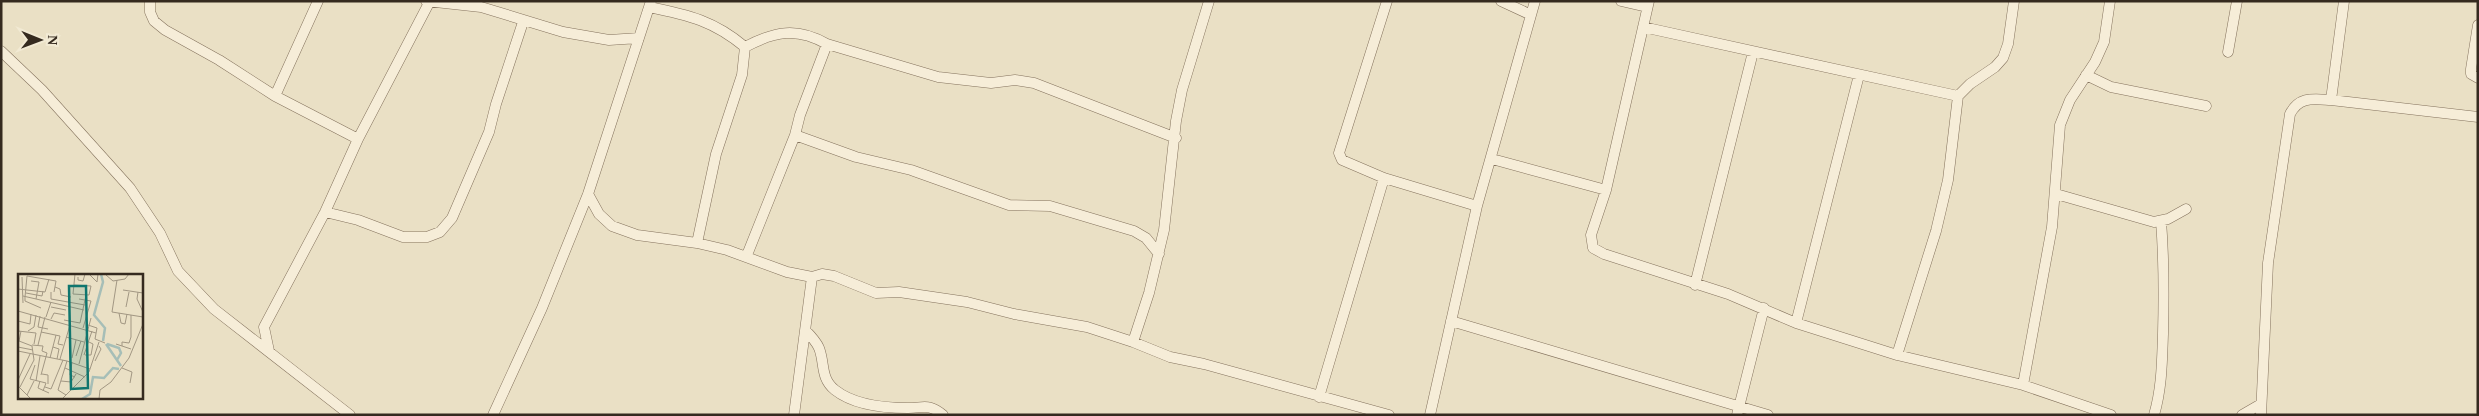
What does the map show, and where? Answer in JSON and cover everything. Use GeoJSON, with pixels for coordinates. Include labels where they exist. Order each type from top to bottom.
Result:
{"type":"FeatureCollection","features":[{"type":"Feature","properties":{"kind":"street"},"geometry":{"type":"LineString","coordinates":[[150,1],[150,12],[154,21],[165,30],[275,96],[358,140]]}},
{"type":"Feature","properties":{"kind":"street"},"geometry":{"type":"LineString","coordinates":[[275,96],[318,1]]}},
{"type":"Feature","properties":{"kind":"street"},"geometry":{"type":"LineString","coordinates":[[1133,342],[1159,254],[1169,196],[1176,138],[1176,121],[1182,90],[1209,1]]}},
{"type":"Feature","properties":{"kind":"street"},"geometry":{"type":"LineString","coordinates":[[1387,1],[1339,153],[1342,160],[1384,178],[1478,206]]}},
{"type":"Feature","properties":{"kind":"street"},"geometry":{"type":"LineString","coordinates":[[1501,1],[1530,14]]}},
{"type":"Feature","properties":{"kind":"street"},"geometry":{"type":"LineString","coordinates":[[1430,415],[1478,206],[1535,1]]}},
{"type":"Feature","properties":{"kind":"street"},"geometry":{"type":"LineString","coordinates":[[1621,1],[1648,4],[1606,190],[1591,235],[1593,248],[1604,254],[1764,308],[1796,323],[1897,355],[2024,384],[2112,415]]}},
{"type":"Feature","properties":{"kind":"street"},"geometry":{"type":"LineString","coordinates":[[1897,355],[1948,180],[1958,96],[1970,84],[1995,67],[2003,58],[2008,44],[2014,1]]}},
{"type":"Feature","properties":{"kind":"street"},"geometry":{"type":"LineString","coordinates":[[2024,384],[2056,194],[2060,125],[2070,100],[2104,42],[2110,1]]}},
{"type":"Feature","properties":{"kind":"street"},"geometry":{"type":"LineString","coordinates":[[2228,52],[2237,1]]}},
{"type":"Feature","properties":{"kind":"street"},"geometry":{"type":"LineString","coordinates":[[2331,100],[2344,1]]}},
{"type":"Feature","properties":{"kind":"street"},"geometry":{"type":"LineString","coordinates":[[270,351],[264,327],[325,212],[358,140],[429,2],[481,7],[523,22],[609,40],[639,38]]}},
{"type":"Feature","properties":{"kind":"street"},"geometry":{"type":"LineString","coordinates":[[493,415],[542,308],[588,194],[650,4],[692,16],[728,33],[745,48]]}},
{"type":"Feature","properties":{"kind":"street"},"geometry":{"type":"LineString","coordinates":[[325,212],[358,220],[403,237],[427,237],[440,232],[452,218],[489,132],[496,104],[523,22]]}},
{"type":"Feature","properties":{"kind":"street"},"geometry":{"type":"LineString","coordinates":[[2478,25],[2471,74],[2478,78]]}},
{"type":"Feature","properties":{"kind":"street"},"geometry":{"type":"LineString","coordinates":[[1643,27],[1958,96]]}},
{"type":"Feature","properties":{"kind":"street"},"geometry":{"type":"LineString","coordinates":[[745,48],[762,38],[780,33],[812,36],[827,44],[938,77],[991,82],[1015,80],[1034,83],[1176,138]]}},
{"type":"Feature","properties":{"kind":"street"},"geometry":{"type":"LineString","coordinates":[[747,256],[795,134],[800,115],[827,44]]}},
{"type":"Feature","properties":{"kind":"street"},"geometry":{"type":"LineString","coordinates":[[697,243],[716,154],[742,75],[745,48]]}},
{"type":"Feature","properties":{"kind":"street"},"geometry":{"type":"LineString","coordinates":[[1,51],[42,90],[130,188],[160,234],[178,271],[214,309],[350,415]]}},
{"type":"Feature","properties":{"kind":"street"},"geometry":{"type":"LineString","coordinates":[[1695,285],[1753,52]]}},
{"type":"Feature","properties":{"kind":"street"},"geometry":{"type":"LineString","coordinates":[[1796,323],[1859,75]]}},
{"type":"Feature","properties":{"kind":"street"},"geometry":{"type":"LineString","coordinates":[[2086,75],[2111,87],[2206,106]]}},
{"type":"Feature","properties":{"kind":"street"},"geometry":{"type":"LineString","coordinates":[[2242,415],[2261,410],[2268,263],[2290,114],[2299,101],[2331,100],[2478,117]]}},
{"type":"Feature","properties":{"kind":"street"},"geometry":{"type":"LineString","coordinates":[[795,134],[856,157],[911,170],[1009,205],[1050,206],[1134,231],[1146,238],[1159,254]]}},
{"type":"Feature","properties":{"kind":"street"},"geometry":{"type":"LineString","coordinates":[[1492,159],[1606,190]]}},
{"type":"Feature","properties":{"kind":"street"},"geometry":{"type":"LineString","coordinates":[[1320,397],[1384,178]]}},
{"type":"Feature","properties":{"kind":"street"},"geometry":{"type":"LineString","coordinates":[[588,194],[599,214],[612,226],[637,235],[697,243],[747,256],[787,272],[812,277],[822,274],[834,276],[876,293],[899,292],[967,302],[1014,314],[1087,326],[1170,357],[1204,364],[1389,415]]}},
{"type":"Feature","properties":{"kind":"street"},"geometry":{"type":"LineString","coordinates":[[2056,194],[2154,222],[2161,221],[2186,209]]}},
{"type":"Feature","properties":{"kind":"street"},"geometry":{"type":"LineString","coordinates":[[2154,415],[2159,397],[2162,358],[2164,257],[2161,221]]}},
{"type":"Feature","properties":{"kind":"street"},"geometry":{"type":"LineString","coordinates":[[794,415],[812,277]]}},
{"type":"Feature","properties":{"kind":"street"},"geometry":{"type":"LineString","coordinates":[[1738,410],[1764,308]]}},
{"type":"Feature","properties":{"kind":"street"},"geometry":{"type":"LineString","coordinates":[[1451,321],[1738,410],[1768,415]]}},
{"type":"Feature","properties":{"kind":"street"},"geometry":{"type":"LineString","coordinates":[[245,333],[264,327]]}},
{"type":"Feature","properties":{"kind":"street"},"geometry":{"type":"LineString","coordinates":[[805,330],[815,340],[820,350],[825,379],[835,390],[864,404],[910,408],[920,405],[935,408],[944,415]]}}]}
